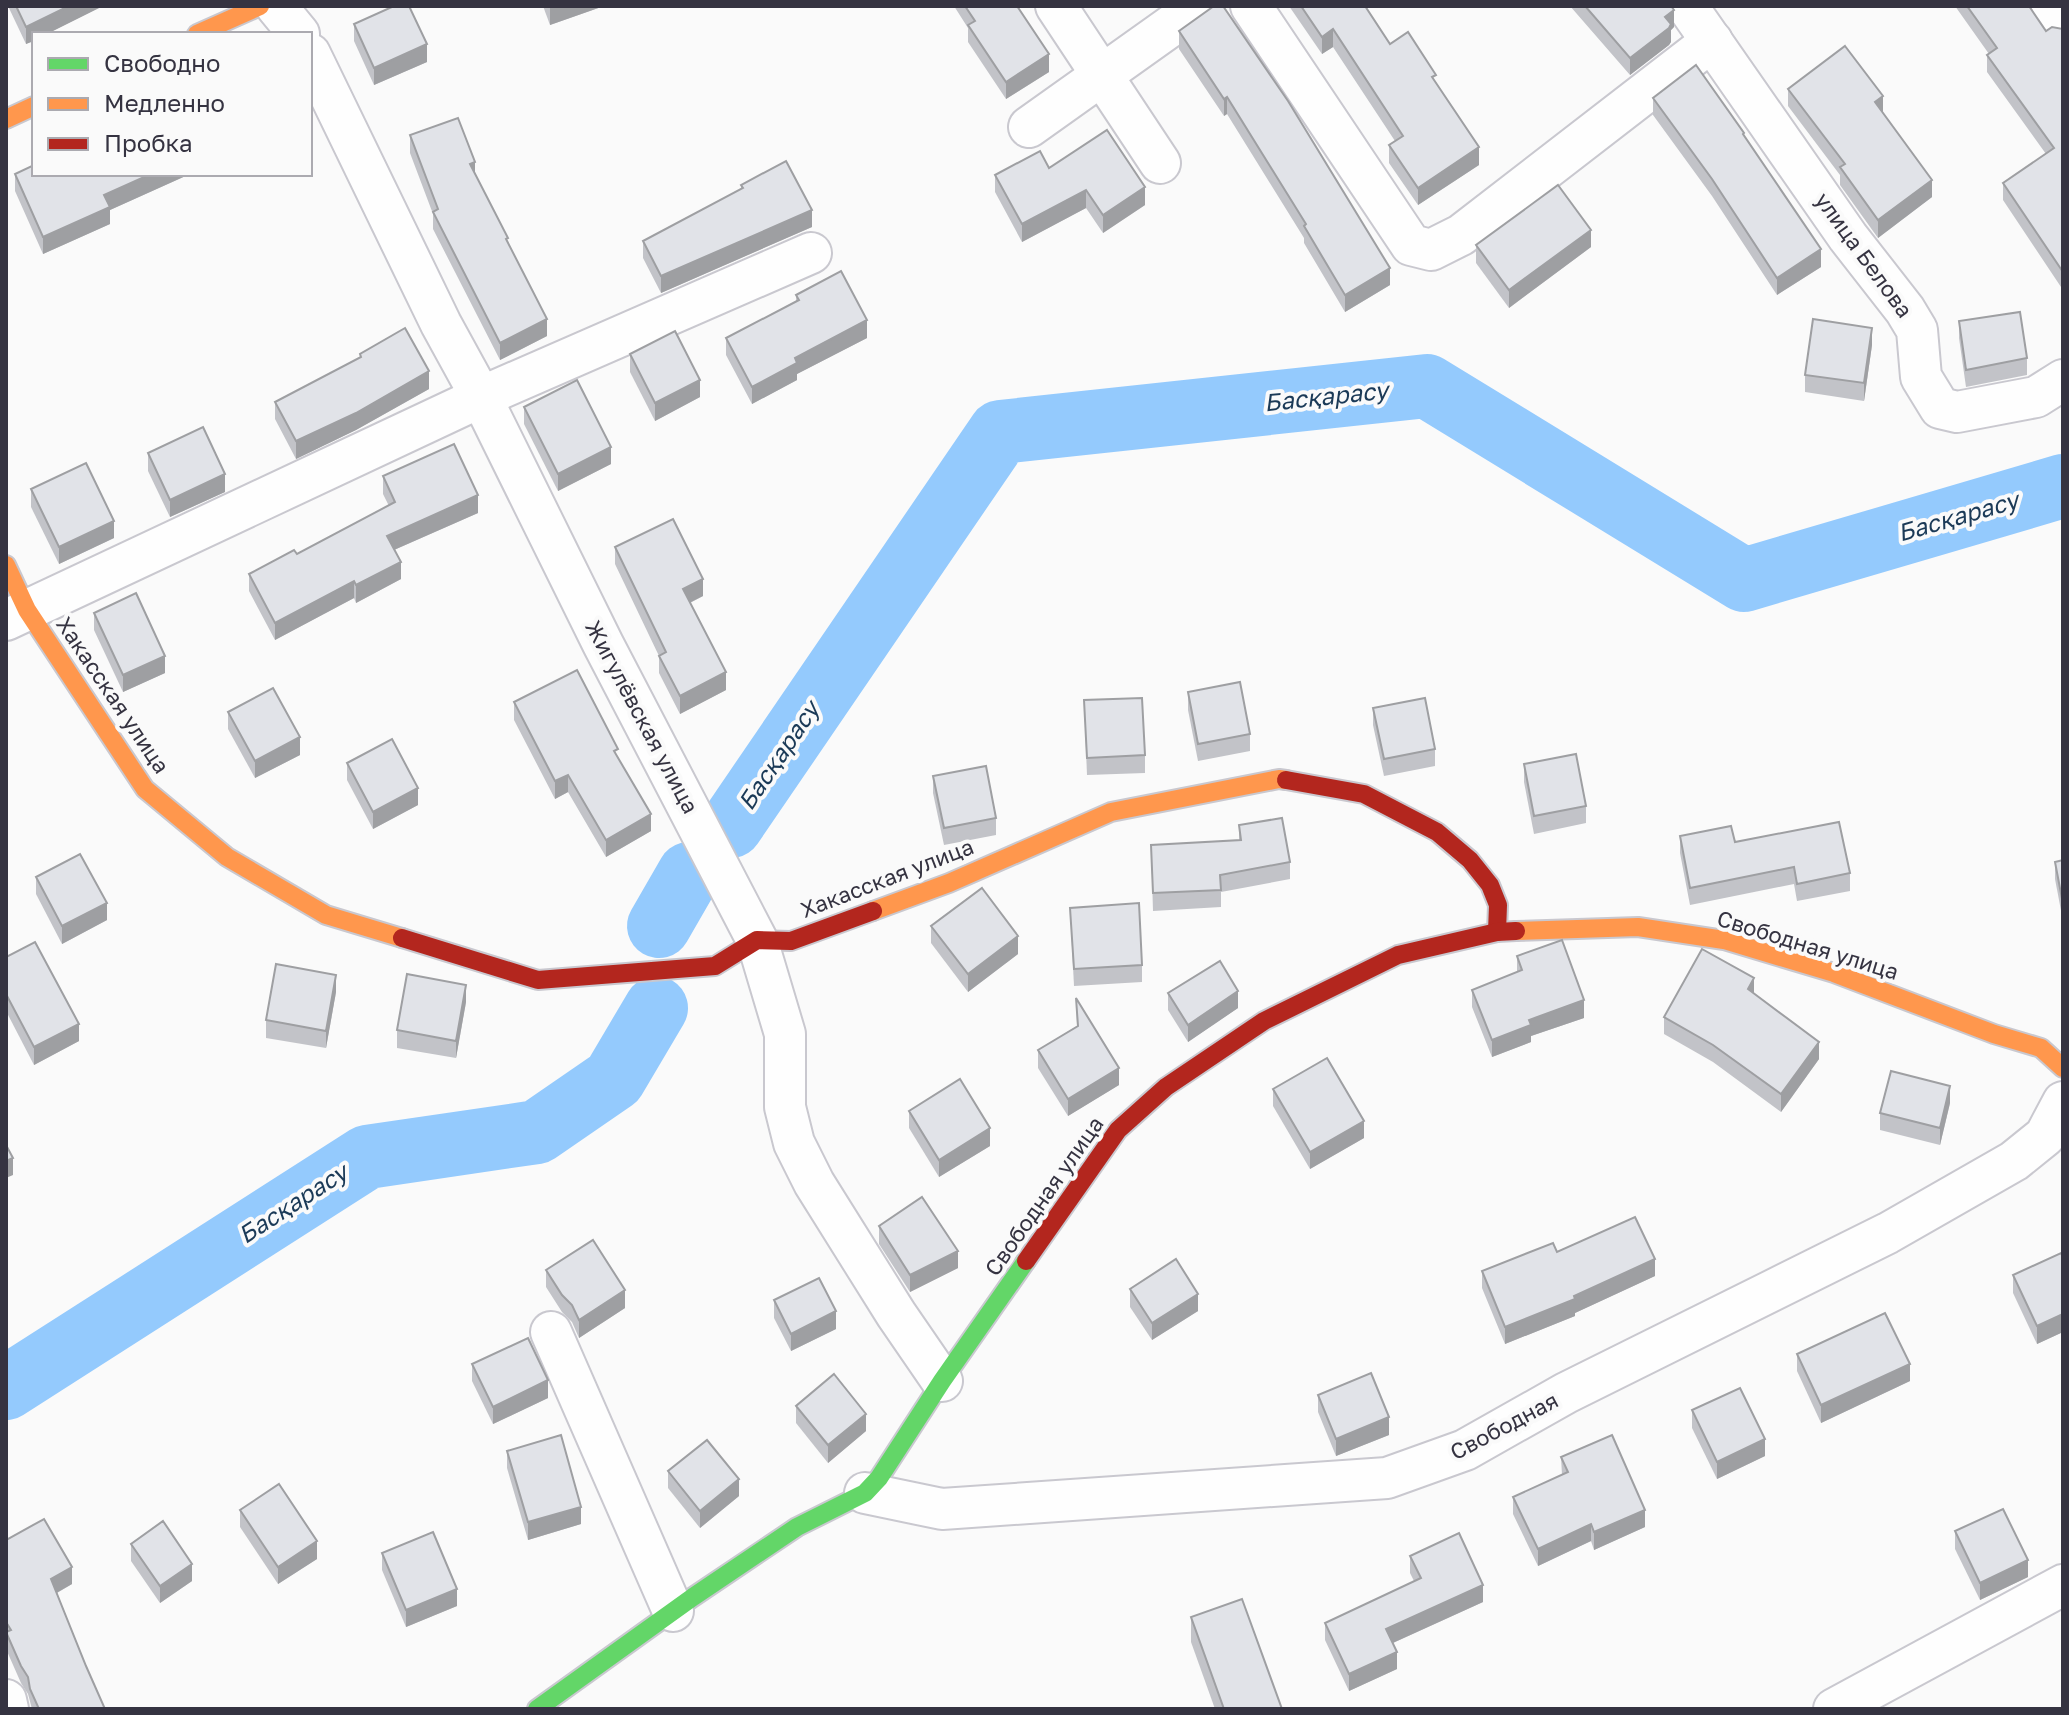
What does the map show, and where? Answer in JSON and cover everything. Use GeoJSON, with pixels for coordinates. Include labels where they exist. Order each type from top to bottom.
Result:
{"type":"FeatureCollection","features":[{"type":"Feature","properties":{"kind":"street"},"geometry":{"type":"LineString","coordinates":[[202,32],[260,6]]}},
{"type":"Feature","properties":{"kind":"street"},"geometry":{"type":"LineString","coordinates":[[276,6],[297,32]]}},
{"type":"Feature","properties":{"kind":"street"},"geometry":{"type":"LineString","coordinates":[[1056,6],[1160,163]]}},
{"type":"Feature","properties":{"kind":"street"},"geometry":{"type":"LineString","coordinates":[[1029,127],[1199,6]]}},
{"type":"Feature","properties":{"kind":"street"},"geometry":{"type":"LineString","coordinates":[[1251,6],[1411,245],[1431,250],[1461,235],[1712,41]]}},
{"type":"Feature","properties":{"kind":"street","name":"улица Белова"},"geometry":{"type":"LineString","coordinates":[[1687,6],[1848,237],[1905,310],[1917,330],[1921,377],[1940,408],[1957,412],[2036,397],[2063,380]]}},
{"type":"Feature","properties":{"kind":"street"},"geometry":{"type":"LineString","coordinates":[[2051,6],[2063,24]]}},
{"type":"Feature","properties":{"kind":"street","name":"Жигулёвская улица"},"geometry":{"type":"LineString","coordinates":[[312,58],[441,324],[757,940],[785,1034],[785,1107],[794,1143],[830,1209],[942,1381]]}},
{"type":"Feature","properties":{"kind":"street"},"geometry":{"type":"LineString","coordinates":[[6,119],[32,107]]}},
{"type":"Feature","properties":{"kind":"street"},"geometry":{"type":"LineString","coordinates":[[16,615],[481,397],[811,253]]}},
{"type":"Feature","properties":{"kind":"street","name":"Хакасская улица"},"geometry":{"type":"LineString","coordinates":[[6,565],[16,615],[145,789],[227,857],[326,915],[538,980],[715,966],[757,940],[791,941],[949,883],[1111,812],[1279,779],[1364,794],[1437,832],[1470,860],[1490,885],[1498,905],[1497,932]]}},
{"type":"Feature","properties":{"kind":"street","name":"Свободная улица"},"geometry":{"type":"LineString","coordinates":[[537,1709],[797,1527],[865,1493],[879,1478],[942,1381],[1118,1130],[1166,1087],[1264,1021],[1398,955],[1497,932],[1638,927],[1724,940],[1834,973],[1994,1034],[2041,1048],[2063,1068]]}},
{"type":"Feature","properties":{"kind":"street","name":"Свободная"},"geometry":{"type":"LineString","coordinates":[[865,1493],[942,1509],[1387,1478],[1465,1450],[1566,1393],[1888,1233],[2014,1161],[2045,1136],[2063,1102]]}},
{"type":"Feature","properties":{"kind":"street"},"geometry":{"type":"LineString","coordinates":[[551,1332],[673,1611]]}},
{"type":"Feature","properties":{"kind":"street"},"geometry":{"type":"LineString","coordinates":[[1834,1709],[2063,1585]]}},
{"type":"Feature","properties":{"kind":"street"},"geometry":{"type":"LineString","coordinates":[[6,1700],[8,1709]]}},
{"type":"Feature","properties":{"kind":"building"},"geometry":{"type":"Polygon","coordinates":[[[16,6],[69,6],[26,27],[16,6]]]}},
{"type":"Feature","properties":{"kind":"building"},"geometry":{"type":"Polygon","coordinates":[[[394,6],[409,6],[427,44],[374,68],[354,24],[394,6]]]}},
{"type":"Feature","properties":{"kind":"building"},"geometry":{"type":"Polygon","coordinates":[[[965,6],[1017,6],[1049,54],[1006,82],[968,25],[975,21],[965,6]]]}},
{"type":"Feature","properties":{"kind":"building"},"geometry":{"type":"Polygon","coordinates":[[[1214,6],[1223,6],[1288,101],[1390,268],[1345,295],[1304,226],[1306,224],[1227,97],[1224,99],[1179,31],[1214,6]]]}},
{"type":"Feature","properties":{"kind":"building"},"geometry":{"type":"Polygon","coordinates":[[[1301,6],[1365,6],[1390,44],[1408,32],[1436,75],[1432,77],[1479,147],[1418,188],[1389,145],[1403,136],[1333,29],[1322,37],[1301,6]]]}},
{"type":"Feature","properties":{"kind":"building"},"geometry":{"type":"Polygon","coordinates":[[[1585,6],[1671,6],[1674,10],[1665,17],[1671,24],[1669,28],[1630,58],[1585,6]]]}},
{"type":"Feature","properties":{"kind":"building"},"geometry":{"type":"Polygon","coordinates":[[[1967,6],[2029,6],[2046,31],[2052,27],[2063,29],[2063,272],[2003,183],[2054,148],[1987,55],[1997,48],[1967,6]]]}},
{"type":"Feature","properties":{"kind":"building"},"geometry":{"type":"Polygon","coordinates":[[[1845,46],[1883,96],[1875,102],[1932,180],[1878,220],[1840,167],[1845,164],[1788,89],[1845,46]]]}},
{"type":"Feature","properties":{"kind":"building"},"geometry":{"type":"Polygon","coordinates":[[[1696,65],[1821,249],[1777,278],[1712,179],[1653,98],[1696,65]]]}},
{"type":"Feature","properties":{"kind":"building"},"geometry":{"type":"Polygon","coordinates":[[[458,118],[475,162],[470,164],[547,319],[500,343],[433,212],[438,209],[410,135],[458,118]]]}},
{"type":"Feature","properties":{"kind":"building"},"geometry":{"type":"Polygon","coordinates":[[[1107,130],[1145,187],[1103,215],[1086,190],[1022,224],[995,175],[1040,151],[1049,168],[1107,130]]]}},
{"type":"Feature","properties":{"kind":"building"},"geometry":{"type":"Polygon","coordinates":[[[786,161],[812,210],[661,276],[643,241],[743,188],[741,185],[786,161]]]}},
{"type":"Feature","properties":{"kind":"building"},"geometry":{"type":"Polygon","coordinates":[[[32,166],[32,176],[147,176],[104,195],[110,207],[43,237],[15,174],[32,166]]]}},
{"type":"Feature","properties":{"kind":"building"},"geometry":{"type":"Polygon","coordinates":[[[1558,185],[1591,230],[1509,290],[1476,245],[1558,185]]]}},
{"type":"Feature","properties":{"kind":"building"},"geometry":{"type":"Polygon","coordinates":[[[841,271],[867,320],[795,358],[797,363],[752,387],[726,338],[799,300],[796,295],[841,271]]]}},
{"type":"Feature","properties":{"kind":"building"},"geometry":{"type":"Polygon","coordinates":[[[2020,312],[2027,358],[1966,370],[1959,321],[2020,312]]]}},
{"type":"Feature","properties":{"kind":"building"},"geometry":{"type":"Polygon","coordinates":[[[1813,319],[1872,328],[1864,383],[1805,375],[1813,319]]]}},
{"type":"Feature","properties":{"kind":"building"},"geometry":{"type":"Polygon","coordinates":[[[405,328],[429,371],[356,413],[296,441],[275,402],[361,357],[360,354],[405,328]]]}},
{"type":"Feature","properties":{"kind":"building"},"geometry":{"type":"Polygon","coordinates":[[[675,331],[700,380],[655,403],[630,354],[675,331]]]}},
{"type":"Feature","properties":{"kind":"building"},"geometry":{"type":"Polygon","coordinates":[[[577,380],[611,447],[558,474],[524,407],[577,380]]]}},
{"type":"Feature","properties":{"kind":"building"},"geometry":{"type":"Polygon","coordinates":[[[203,427],[225,474],[170,500],[148,453],[203,427]]]}},
{"type":"Feature","properties":{"kind":"building"},"geometry":{"type":"Polygon","coordinates":[[[454,444],[478,495],[387,536],[401,562],[356,585],[354,581],[275,623],[249,574],[294,550],[297,554],[395,502],[383,476],[454,444]]]}},
{"type":"Feature","properties":{"kind":"building"},"geometry":{"type":"Polygon","coordinates":[[[86,463],[114,521],[59,547],[31,489],[86,463]]]}},
{"type":"Feature","properties":{"kind":"building"},"geometry":{"type":"Polygon","coordinates":[[[673,519],[703,579],[683,589],[726,672],[680,696],[659,656],[666,652],[615,547],[673,519]]]}},
{"type":"Feature","properties":{"kind":"building"},"geometry":{"type":"Polygon","coordinates":[[[136,593],[165,656],[123,675],[94,613],[136,593]]]}},
{"type":"Feature","properties":{"kind":"building"},"geometry":{"type":"Polygon","coordinates":[[[577,670],[618,749],[614,751],[651,814],[606,840],[568,775],[555,781],[514,702],[577,670]]]}},
{"type":"Feature","properties":{"kind":"building"},"geometry":{"type":"Polygon","coordinates":[[[1240,682],[1250,734],[1198,744],[1188,692],[1240,682]]]}},
{"type":"Feature","properties":{"kind":"building"},"geometry":{"type":"Polygon","coordinates":[[[273,688],[300,737],[255,761],[228,712],[273,688]]]}},
{"type":"Feature","properties":{"kind":"building"},"geometry":{"type":"Polygon","coordinates":[[[1142,698],[1145,755],[1087,758],[1084,700],[1142,698]]]}},
{"type":"Feature","properties":{"kind":"building"},"geometry":{"type":"Polygon","coordinates":[[[1425,698],[1435,749],[1384,759],[1373,708],[1425,698]]]}},
{"type":"Feature","properties":{"kind":"building"},"geometry":{"type":"Polygon","coordinates":[[[392,739],[418,788],[373,812],[347,763],[392,739]]]}},
{"type":"Feature","properties":{"kind":"building"},"geometry":{"type":"Polygon","coordinates":[[[1576,754],[1586,806],[1534,816],[1524,764],[1576,754]]]}},
{"type":"Feature","properties":{"kind":"building"},"geometry":{"type":"Polygon","coordinates":[[[986,766],[996,818],[944,828],[933,776],[986,766]]]}},
{"type":"Feature","properties":{"kind":"building"},"geometry":{"type":"Polygon","coordinates":[[[1282,818],[1290,862],[1220,875],[1221,890],[1153,893],[1151,845],[1241,840],[1239,825],[1282,818]]]}},
{"type":"Feature","properties":{"kind":"building"},"geometry":{"type":"Polygon","coordinates":[[[1839,822],[1850,873],[1797,884],[1794,867],[1690,888],[1680,836],[1731,826],[1735,842],[1839,822]]]}},
{"type":"Feature","properties":{"kind":"building"},"geometry":{"type":"Polygon","coordinates":[[[80,854],[107,903],[62,926],[36,877],[80,854]]]}},
{"type":"Feature","properties":{"kind":"building"},"geometry":{"type":"Polygon","coordinates":[[[2063,860],[2063,904],[2055,862],[2063,860]]]}},
{"type":"Feature","properties":{"kind":"building"},"geometry":{"type":"Polygon","coordinates":[[[982,888],[1018,936],[968,974],[931,926],[982,888]]]}},
{"type":"Feature","properties":{"kind":"building"},"geometry":{"type":"Polygon","coordinates":[[[1139,903],[1142,965],[1074,969],[1070,908],[1139,903]]]}},
{"type":"Feature","properties":{"kind":"building"},"geometry":{"type":"Polygon","coordinates":[[[1562,940],[1584,1000],[1529,1020],[1531,1025],[1492,1040],[1472,990],[1522,970],[1517,956],[1562,940]]]}},
{"type":"Feature","properties":{"kind":"building"},"geometry":{"type":"Polygon","coordinates":[[[35,942],[79,1024],[34,1047],[6,994],[6,957],[35,942]]]}},
{"type":"Feature","properties":{"kind":"building"},"geometry":{"type":"Polygon","coordinates":[[[1702,949],[1754,978],[1748,989],[1819,1042],[1781,1094],[1713,1045],[1664,1017],[1702,949]]]}},
{"type":"Feature","properties":{"kind":"building"},"geometry":{"type":"Polygon","coordinates":[[[1220,961],[1238,991],[1188,1025],[1168,993],[1220,961]]]}},
{"type":"Feature","properties":{"kind":"building"},"geometry":{"type":"Polygon","coordinates":[[[276,964],[336,975],[326,1031],[266,1020],[276,964]]]}},
{"type":"Feature","properties":{"kind":"building"},"geometry":{"type":"Polygon","coordinates":[[[407,974],[466,985],[456,1041],[397,1030],[407,974]]]}},
{"type":"Feature","properties":{"kind":"building"},"geometry":{"type":"Polygon","coordinates":[[[1076,998],[1119,1068],[1068,1099],[1038,1050],[1078,1026],[1076,998]]]}},
{"type":"Feature","properties":{"kind":"building"},"geometry":{"type":"Polygon","coordinates":[[[1327,1058],[1364,1121],[1310,1152],[1273,1089],[1327,1058]]]}},
{"type":"Feature","properties":{"kind":"building"},"geometry":{"type":"Polygon","coordinates":[[[1891,1071],[1950,1086],[1940,1128],[1880,1113],[1891,1071]]]}},
{"type":"Feature","properties":{"kind":"building"},"geometry":{"type":"Polygon","coordinates":[[[960,1079],[990,1128],[939,1160],[909,1111],[960,1079]]]}},
{"type":"Feature","properties":{"kind":"building"},"geometry":{"type":"Polygon","coordinates":[[[6,1145],[13,1158],[6,1161],[6,1145]]]}},
{"type":"Feature","properties":{"kind":"building"},"geometry":{"type":"Polygon","coordinates":[[[922,1197],[958,1251],[910,1275],[879,1226],[922,1197]]]}},
{"type":"Feature","properties":{"kind":"building"},"geometry":{"type":"Polygon","coordinates":[[[1635,1217],[1655,1259],[1574,1296],[1575,1299],[1505,1327],[1482,1271],[1553,1243],[1557,1252],[1635,1217]]]}},
{"type":"Feature","properties":{"kind":"building"},"geometry":{"type":"Polygon","coordinates":[[[593,1240],[625,1290],[579,1320],[572,1305],[546,1270],[593,1240]]]}},
{"type":"Feature","properties":{"kind":"building"},"geometry":{"type":"Polygon","coordinates":[[[2061,1253],[2063,1314],[2037,1326],[2013,1275],[2061,1253]]]}},
{"type":"Feature","properties":{"kind":"building"},"geometry":{"type":"Polygon","coordinates":[[[1176,1259],[1198,1294],[1152,1323],[1130,1289],[1176,1259]]]}},
{"type":"Feature","properties":{"kind":"building"},"geometry":{"type":"Polygon","coordinates":[[[819,1278],[836,1311],[791,1334],[774,1300],[819,1278]]]}},
{"type":"Feature","properties":{"kind":"building"},"geometry":{"type":"Polygon","coordinates":[[[1885,1313],[1910,1364],[1821,1405],[1797,1354],[1885,1313]]]}},
{"type":"Feature","properties":{"kind":"building"},"geometry":{"type":"Polygon","coordinates":[[[528,1338],[548,1380],[493,1407],[472,1364],[528,1338]]]}},
{"type":"Feature","properties":{"kind":"building"},"geometry":{"type":"Polygon","coordinates":[[[1371,1373],[1389,1417],[1336,1439],[1318,1395],[1371,1373]]]}},
{"type":"Feature","properties":{"kind":"building"},"geometry":{"type":"Polygon","coordinates":[[[834,1374],[866,1414],[828,1445],[796,1406],[834,1374]]]}},
{"type":"Feature","properties":{"kind":"building"},"geometry":{"type":"Polygon","coordinates":[[[1740,1388],[1765,1439],[1717,1462],[1692,1410],[1740,1388]]]}},
{"type":"Feature","properties":{"kind":"building"},"geometry":{"type":"Polygon","coordinates":[[[561,1435],[581,1507],[528,1522],[507,1451],[561,1435]]]}},
{"type":"Feature","properties":{"kind":"building"},"geometry":{"type":"Polygon","coordinates":[[[1612,1435],[1645,1510],[1594,1532],[1591,1524],[1538,1549],[1513,1497],[1568,1472],[1561,1457],[1612,1435]]]}},
{"type":"Feature","properties":{"kind":"building"},"geometry":{"type":"Polygon","coordinates":[[[707,1440],[739,1479],[700,1511],[668,1471],[707,1440]]]}},
{"type":"Feature","properties":{"kind":"building"},"geometry":{"type":"Polygon","coordinates":[[[279,1484],[317,1541],[278,1567],[240,1510],[279,1484]]]}},
{"type":"Feature","properties":{"kind":"building"},"geometry":{"type":"Polygon","coordinates":[[[2003,1509],[2028,1560],[1980,1583],[1955,1531],[2003,1509]]]}},
{"type":"Feature","properties":{"kind":"building"},"geometry":{"type":"Polygon","coordinates":[[[44,1519],[72,1567],[51,1579],[105,1709],[39,1709],[28,1677],[6,1632],[11,1630],[6,1622],[6,1540],[44,1519]]]}},
{"type":"Feature","properties":{"kind":"building"},"geometry":{"type":"Polygon","coordinates":[[[163,1521],[192,1564],[160,1586],[131,1544],[163,1521]]]}},
{"type":"Feature","properties":{"kind":"building"},"geometry":{"type":"Polygon","coordinates":[[[433,1532],[457,1589],[406,1610],[382,1553],[433,1532]]]}},
{"type":"Feature","properties":{"kind":"building"},"geometry":{"type":"Polygon","coordinates":[[[1459,1533],[1483,1585],[1386,1629],[1397,1652],[1349,1674],[1325,1623],[1421,1578],[1410,1556],[1459,1533]]]}},
{"type":"Feature","properties":{"kind":"building"},"geometry":{"type":"Polygon","coordinates":[[[1242,1599],[1282,1709],[1224,1709],[1191,1617],[1242,1599]]]}},
{"type":"Feature","properties":{"kind":"waterway","name":"Басқарасу"},"geometry":{"type":"LineString","coordinates":[[731,826],[1000,432],[1427,386],[1744,580],[2063,486]]}},
{"type":"Feature","properties":{"kind":"waterway","name":"Басқарасу"},"geometry":{"type":"LineString","coordinates":[[659,926],[689,874]]}},
{"type":"Feature","properties":{"kind":"waterway","name":"Басқарасу"},"geometry":{"type":"LineString","coordinates":[[6,1388],[367,1157],[537,1132],[614,1079],[656,1008]]}},
{"type":"Feature","properties":{"kind":"traffic: fast"},"geometry":{"type":"LineString","coordinates":[[537,1709],[797,1527],[865,1493],[879,1478],[1026,1261]]}},
{"type":"Feature","properties":{"kind":"traffic: slow"},"geometry":{"type":"LineString","coordinates":[[202,32],[260,6]]}},
{"type":"Feature","properties":{"kind":"traffic: slow"},"geometry":{"type":"LineString","coordinates":[[6,119],[32,107]]}},
{"type":"Feature","properties":{"kind":"traffic: slow"},"geometry":{"type":"LineString","coordinates":[[6,565],[27,610],[145,789],[227,857],[326,915],[402,938]]}},
{"type":"Feature","properties":{"kind":"traffic: slow"},"geometry":{"type":"LineString","coordinates":[[873,911],[949,883],[1111,812],[1286,780]]}},
{"type":"Feature","properties":{"kind":"traffic: slow"},"geometry":{"type":"LineString","coordinates":[[1516,931],[1638,927],[1724,940],[1834,973],[1994,1034],[2041,1048],[2063,1068]]}},
{"type":"Feature","properties":{"kind":"traffic: jam"},"geometry":{"type":"LineString","coordinates":[[1286,780],[1364,794],[1437,832],[1470,860],[1490,885],[1498,905],[1497,932]]}},
{"type":"Feature","properties":{"kind":"traffic: jam"},"geometry":{"type":"LineString","coordinates":[[402,938],[538,980],[715,966],[757,940],[791,941],[873,911]]}},
{"type":"Feature","properties":{"kind":"traffic: jam"},"geometry":{"type":"LineString","coordinates":[[1026,1261],[1118,1130],[1166,1087],[1264,1021],[1398,955],[1497,932],[1516,931]]}}]}
